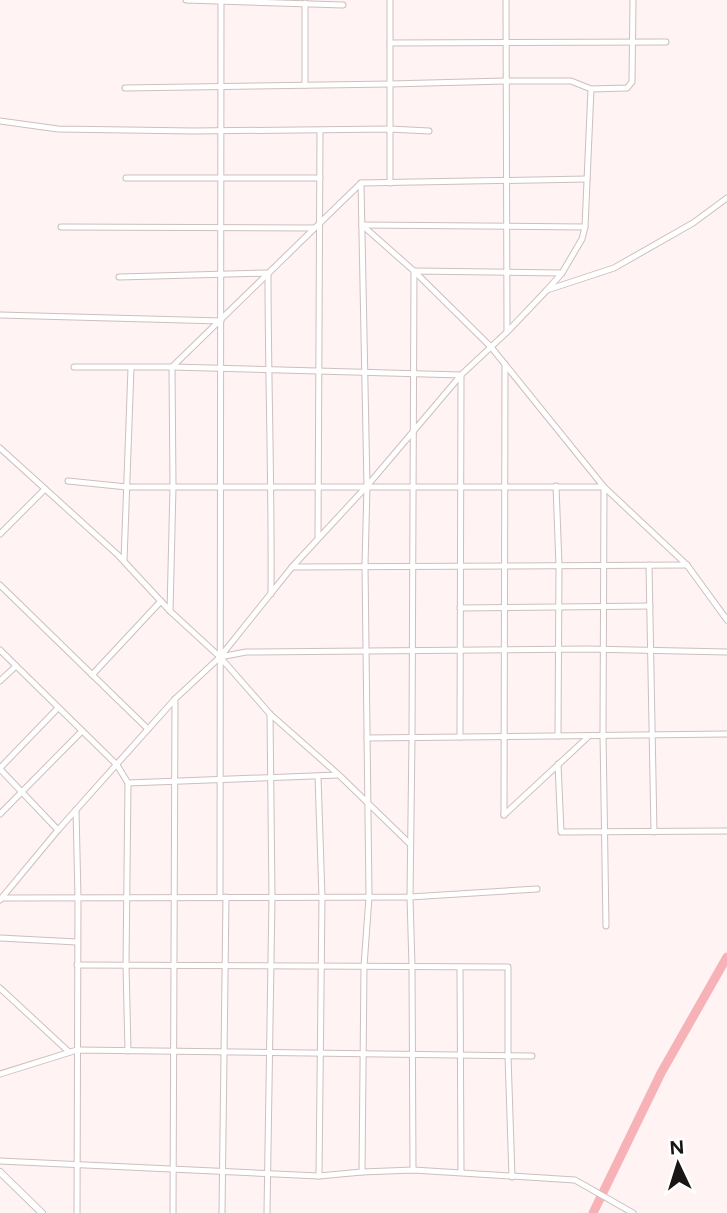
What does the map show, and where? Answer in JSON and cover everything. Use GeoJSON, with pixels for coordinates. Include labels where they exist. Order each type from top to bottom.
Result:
{"type":"FeatureCollection","features":[{"type":"Feature","properties":{"kind":"street"},"geometry":{"type":"LineString","coordinates":[[186,0],[342,5]]}},
{"type":"Feature","properties":{"kind":"street"},"geometry":{"type":"LineString","coordinates":[[390,0],[390,183]]}},
{"type":"Feature","properties":{"kind":"street"},"geometry":{"type":"LineString","coordinates":[[506,0],[507,332]]}},
{"type":"Feature","properties":{"kind":"street"},"geometry":{"type":"LineString","coordinates":[[125,88],[571,81],[592,89],[627,88],[632,82],[633,0]]}},
{"type":"Feature","properties":{"kind":"street"},"geometry":{"type":"LineString","coordinates":[[221,1],[220,779],[225,965],[222,1213]]}},
{"type":"Feature","properties":{"kind":"street"},"geometry":{"type":"LineString","coordinates":[[305,2],[305,85]]}},
{"type":"Feature","properties":{"kind":"street"},"geometry":{"type":"LineString","coordinates":[[390,43],[666,42]]}},
{"type":"Feature","properties":{"kind":"street"},"geometry":{"type":"LineString","coordinates":[[1,898],[175,699],[220,657],[292,567],[367,486],[461,375],[507,332],[562,273],[582,239],[585,227],[592,89]]}},
{"type":"Feature","properties":{"kind":"street"},"geometry":{"type":"LineString","coordinates":[[0,121],[58,129],[429,131]]}},
{"type":"Feature","properties":{"kind":"street"},"geometry":{"type":"LineString","coordinates":[[318,537],[320,131]]}},
{"type":"Feature","properties":{"kind":"street"},"geometry":{"type":"LineString","coordinates":[[126,178],[320,178]]}},
{"type":"Feature","properties":{"kind":"street"},"geometry":{"type":"LineString","coordinates":[[170,611],[172,368],[361,183],[587,178]]}},
{"type":"Feature","properties":{"kind":"street"},"geometry":{"type":"LineString","coordinates":[[361,183],[367,486],[365,565],[369,897],[364,966],[362,1172]]}},
{"type":"Feature","properties":{"kind":"street"},"geometry":{"type":"LineString","coordinates":[[547,290],[614,268],[693,223],[727,198]]}},
{"type":"Feature","properties":{"kind":"street"},"geometry":{"type":"LineString","coordinates":[[362,225],[585,227]]}},
{"type":"Feature","properties":{"kind":"street"},"geometry":{"type":"LineString","coordinates":[[362,225],[414,271],[491,347],[604,487],[687,565],[727,620]]}},
{"type":"Feature","properties":{"kind":"street"},"geometry":{"type":"LineString","coordinates":[[61,227],[314,228]]}},
{"type":"Feature","properties":{"kind":"street"},"geometry":{"type":"LineString","coordinates":[[414,271],[562,273]]}},
{"type":"Feature","properties":{"kind":"street"},"geometry":{"type":"LineString","coordinates":[[412,1170],[410,897],[414,271]]}},
{"type":"Feature","properties":{"kind":"street"},"geometry":{"type":"LineString","coordinates":[[120,277],[268,273]]}},
{"type":"Feature","properties":{"kind":"street"},"geometry":{"type":"LineString","coordinates":[[268,273],[271,595]]}},
{"type":"Feature","properties":{"kind":"street"},"geometry":{"type":"LineString","coordinates":[[0,315],[221,321]]}},
{"type":"Feature","properties":{"kind":"street"},"geometry":{"type":"LineString","coordinates":[[505,364],[504,815],[589,736]]}},
{"type":"Feature","properties":{"kind":"street"},"geometry":{"type":"LineString","coordinates":[[74,368],[461,375]]}},
{"type":"Feature","properties":{"kind":"street"},"geometry":{"type":"LineString","coordinates":[[124,561],[131,368]]}},
{"type":"Feature","properties":{"kind":"street"},"geometry":{"type":"LineString","coordinates":[[460,737],[461,375]]}},
{"type":"Feature","properties":{"kind":"street"},"geometry":{"type":"LineString","coordinates":[[0,448],[124,561],[160,601],[220,657],[270,713],[411,845]]}},
{"type":"Feature","properties":{"kind":"street"},"geometry":{"type":"LineString","coordinates":[[68,481],[127,487],[604,487]]}},
{"type":"Feature","properties":{"kind":"street"},"geometry":{"type":"LineString","coordinates":[[556,486],[559,565],[558,736]]}},
{"type":"Feature","properties":{"kind":"street"},"geometry":{"type":"LineString","coordinates":[[604,487],[603,736],[607,926]]}},
{"type":"Feature","properties":{"kind":"street"},"geometry":{"type":"LineString","coordinates":[[0,534],[45,489]]}},
{"type":"Feature","properties":{"kind":"street"},"geometry":{"type":"LineString","coordinates":[[649,565],[654,832]]}},
{"type":"Feature","properties":{"kind":"street"},"geometry":{"type":"LineString","coordinates":[[292,567],[687,565]]}},
{"type":"Feature","properties":{"kind":"street"},"geometry":{"type":"LineString","coordinates":[[0,585],[148,729]]}},
{"type":"Feature","properties":{"kind":"street"},"geometry":{"type":"LineString","coordinates":[[92,675],[160,601]]}},
{"type":"Feature","properties":{"kind":"street"},"geometry":{"type":"LineString","coordinates":[[460,608],[650,606]]}},
{"type":"Feature","properties":{"kind":"street"},"geometry":{"type":"LineString","coordinates":[[220,657],[246,652],[558,649],[727,652]]}},
{"type":"Feature","properties":{"kind":"street"},"geometry":{"type":"LineString","coordinates":[[0,650],[117,765],[128,783],[128,1051]]}},
{"type":"Feature","properties":{"kind":"street"},"geometry":{"type":"LineString","coordinates":[[0,681],[16,666]]}},
{"type":"Feature","properties":{"kind":"street"},"geometry":{"type":"LineString","coordinates":[[173,1213],[175,699]]}},
{"type":"Feature","properties":{"kind":"street"},"geometry":{"type":"LineString","coordinates":[[58,708],[0,768],[58,830]]}},
{"type":"Feature","properties":{"kind":"street"},"geometry":{"type":"LineString","coordinates":[[267,1212],[272,897],[270,713]]}},
{"type":"Feature","properties":{"kind":"street"},"geometry":{"type":"LineString","coordinates":[[0,814],[82,731]]}},
{"type":"Feature","properties":{"kind":"street"},"geometry":{"type":"LineString","coordinates":[[367,738],[727,734]]}},
{"type":"Feature","properties":{"kind":"street"},"geometry":{"type":"LineString","coordinates":[[558,764],[561,832],[727,831]]}},
{"type":"Feature","properties":{"kind":"street"},"geometry":{"type":"LineString","coordinates":[[128,783],[338,775]]}},
{"type":"Feature","properties":{"kind":"street"},"geometry":{"type":"LineString","coordinates":[[318,776],[322,897],[319,1176]]}},
{"type":"Feature","properties":{"kind":"street"},"geometry":{"type":"LineString","coordinates":[[76,810],[77,1213]]}},
{"type":"Feature","properties":{"kind":"street"},"geometry":{"type":"LineString","coordinates":[[1,898],[410,897],[537,889]]}},
{"type":"Feature","properties":{"kind":"street"},"geometry":{"type":"LineString","coordinates":[[0,938],[77,942]]}},
{"type":"Feature","properties":{"kind":"street"},"geometry":{"type":"LineString","coordinates":[[77,965],[508,967],[512,1177]]}},
{"type":"Feature","properties":{"kind":"street"},"geometry":{"type":"LineString","coordinates":[[460,967],[461,1172]]}},
{"type":"Feature","properties":{"kind":"street"},"geometry":{"type":"LineString","coordinates":[[0,988],[69,1052]]}},
{"type":"Feature","properties":{"kind":"street"},"geometry":{"type":"LineString","coordinates":[[0,1074],[77,1050],[531,1056]]}},
{"type":"Feature","properties":{"kind":"street"},"geometry":{"type":"LineString","coordinates":[[0,1161],[319,1176],[412,1170],[575,1180],[633,1213]]}},
{"type":"Feature","properties":{"kind":"street"},"geometry":{"type":"LineString","coordinates":[[0,1172],[42,1213]]}},
{"type":"Feature","properties":{"kind":"waterway"},"geometry":{"type":"LineString","coordinates":[[593,1213],[661,1073],[727,957]]}}]}
